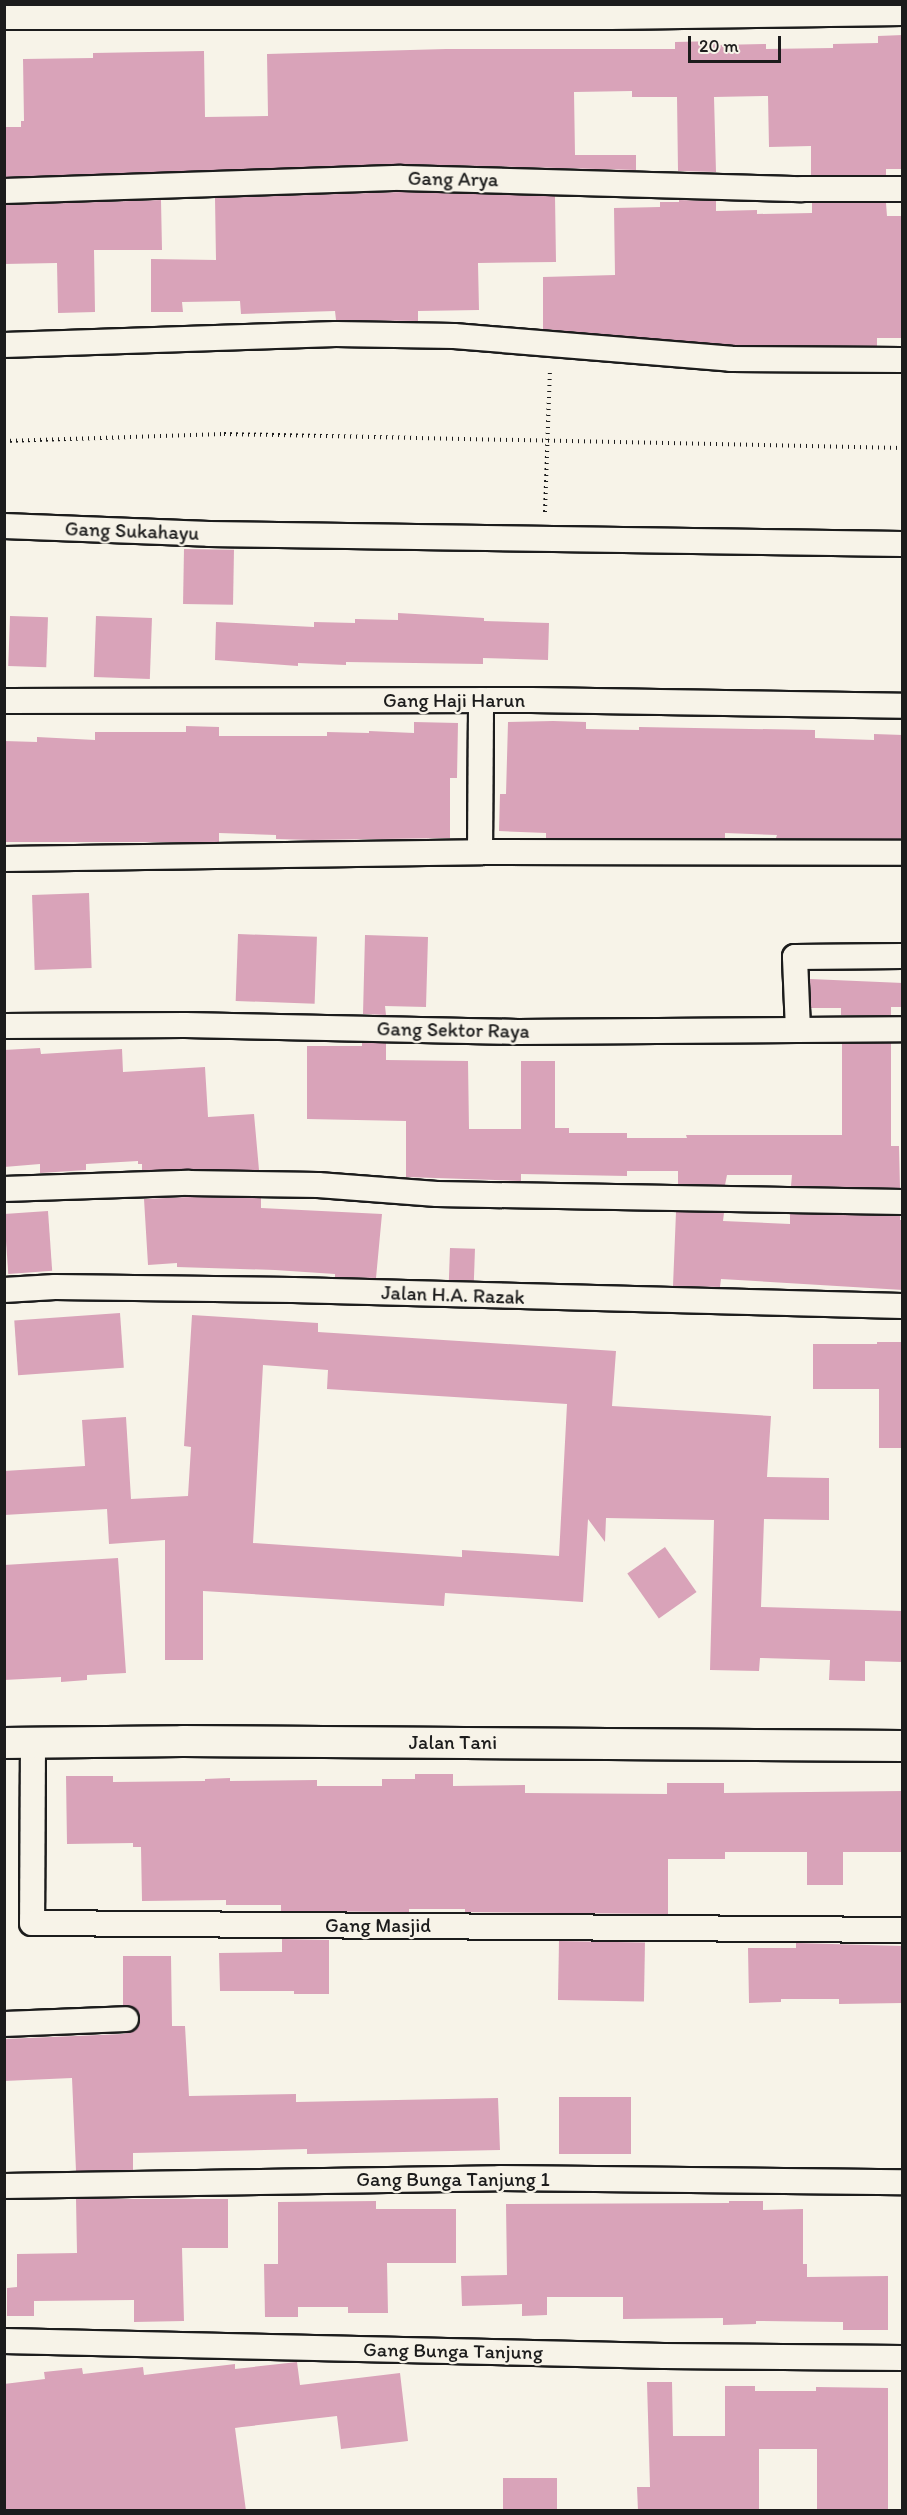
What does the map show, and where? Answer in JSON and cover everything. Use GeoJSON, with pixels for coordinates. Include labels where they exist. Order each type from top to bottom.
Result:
{"type":"FeatureCollection","features":[{"type":"Feature","properties":{"kind":"street"},"geometry":{"type":"LineString","coordinates":[[6,13],[610,11],[903,13]]}},
{"type":"Feature","properties":{"kind":"street","name":"Gang Arya"},"geometry":{"type":"LineString","coordinates":[[4,191],[401,178],[802,189],[903,189]]}},
{"type":"Feature","properties":{"kind":"street"},"geometry":{"type":"LineString","coordinates":[[4,345],[336,334],[454,336],[720,358],[903,360]]}},
{"type":"Feature","properties":{"kind":"street","name":"Gang Sukahayu"},"geometry":{"type":"LineString","coordinates":[[4,526],[259,536],[903,544]]}},
{"type":"Feature","properties":{"kind":"street"},"geometry":{"type":"LineString","coordinates":[[480,852],[481,700]]}},
{"type":"Feature","properties":{"kind":"street","name":"Gang Haji Harun"},"geometry":{"type":"LineString","coordinates":[[4,701],[481,700],[903,706]]}},
{"type":"Feature","properties":{"kind":"street"},"geometry":{"type":"LineString","coordinates":[[4,859],[480,852],[903,853]]}},
{"type":"Feature","properties":{"kind":"street"},"geometry":{"type":"LineString","coordinates":[[798,1030],[795,957],[903,956]]}},
{"type":"Feature","properties":{"kind":"street","name":"Gang Sektor Raya"},"geometry":{"type":"LineString","coordinates":[[4,1026],[185,1025],[518,1032],[903,1029]]}},
{"type":"Feature","properties":{"kind":"street"},"geometry":{"type":"LineString","coordinates":[[4,1189],[189,1183],[318,1185],[437,1194],[903,1203]]}},
{"type":"Feature","properties":{"kind":"street","name":"Jalan H.A. Razak"},"geometry":{"type":"LineString","coordinates":[[4,1290],[55,1287],[271,1290],[903,1306]]}},
{"type":"Feature","properties":{"kind":"street","name":"Jalan Tani"},"geometry":{"type":"LineString","coordinates":[[19,1743],[253,1741],[903,1746]]}},
{"type":"Feature","properties":{"kind":"street","name":"Gang Masjid"},"geometry":{"type":"LineString","coordinates":[[19,1743],[32,1923],[903,1930]]}},
{"type":"Feature","properties":{"kind":"street"},"geometry":{"type":"LineString","coordinates":[[4,2024],[126,2019]]}},
{"type":"Feature","properties":{"kind":"street","name":"Gang Bunga Tanjung 1"},"geometry":{"type":"LineString","coordinates":[[4,2186],[500,2178],[903,2182]]}},
{"type":"Feature","properties":{"kind":"street","name":"Gang Bunga Tanjung"},"geometry":{"type":"LineString","coordinates":[[4,2341],[664,2356],[903,2358]]}},
{"type":"Feature","properties":{"kind":"path"},"geometry":{"type":"LineString","coordinates":[[544,518],[551,345]]}},
{"type":"Feature","properties":{"kind":"path"},"geometry":{"type":"LineString","coordinates":[[4,441],[224,434],[903,448]]}},
{"type":"Feature","properties":{"kind":"building"},"geometry":{"type":"Polygon","coordinates":[[[903,35],[903,169],[886,169],[886,175],[811,175],[811,146],[769,147],[768,96],[714,97],[716,172],[678,171],[677,97],[632,97],[632,91],[574,92],[575,155],[636,155],[636,170],[401,164],[4,177],[4,127],[21,127],[21,121],[24,121],[23,59],[93,58],[93,53],[204,51],[205,117],[268,116],[267,54],[446,49],[675,49],[675,42],[717,41],[717,45],[766,44],[766,49],[833,48],[833,44],[878,43],[878,36],[903,35]]]}},
{"type":"Feature","properties":{"kind":"building"},"geometry":{"type":"Polygon","coordinates":[[[401,192],[555,196],[556,262],[478,263],[479,310],[418,311],[418,321],[336,320],[335,311],[241,314],[240,301],[182,302],[183,312],[151,312],[151,259],[216,260],[215,198],[401,192]]]}},
{"type":"Feature","properties":{"kind":"building"},"geometry":{"type":"Polygon","coordinates":[[[161,200],[162,250],[94,250],[95,312],[58,313],[57,263],[4,264],[4,205],[161,200]]]}},
{"type":"Feature","properties":{"kind":"building"},"geometry":{"type":"Polygon","coordinates":[[[679,200],[716,201],[716,211],[757,210],[757,214],[812,213],[812,203],[886,203],[887,216],[903,216],[903,338],[877,338],[877,346],[732,345],[543,329],[543,277],[615,275],[614,208],[660,207],[660,202],[679,202],[679,200]]]}},
{"type":"Feature","properties":{"kind":"building"},"geometry":{"type":"Polygon","coordinates":[[[184,549],[234,550],[233,605],[183,604],[184,549]]]}},
{"type":"Feature","properties":{"kind":"building"},"geometry":{"type":"Polygon","coordinates":[[[398,613],[484,618],[484,621],[549,623],[548,660],[483,658],[483,664],[346,662],[346,665],[298,663],[298,666],[215,660],[216,622],[314,627],[314,622],[355,623],[355,619],[398,620],[398,613]]]}},
{"type":"Feature","properties":{"kind":"building"},"geometry":{"type":"Polygon","coordinates":[[[10,616],[48,617],[46,667],[8,666],[10,616]]]}},
{"type":"Feature","properties":{"kind":"building"},"geometry":{"type":"Polygon","coordinates":[[[96,616],[152,618],[150,679],[94,677],[96,616]]]}},
{"type":"Feature","properties":{"kind":"building"},"geometry":{"type":"Polygon","coordinates":[[[414,722],[458,723],[457,778],[450,778],[450,838],[312,840],[276,839],[276,835],[219,833],[219,842],[4,842],[4,741],[37,742],[37,737],[95,740],[95,732],[186,732],[186,726],[219,727],[219,736],[327,736],[327,732],[369,733],[369,731],[414,733],[414,722]]]}},
{"type":"Feature","properties":{"kind":"building"},"geometry":{"type":"Polygon","coordinates":[[[508,722],[586,722],[586,729],[639,730],[639,727],[815,730],[815,738],[874,740],[874,734],[903,735],[903,839],[776,838],[777,835],[725,833],[725,838],[546,838],[546,833],[499,831],[500,794],[506,794],[508,722]]]}},
{"type":"Feature","properties":{"kind":"building"},"geometry":{"type":"Polygon","coordinates":[[[89,893],[92,968],[35,970],[32,895],[89,893]]]}},
{"type":"Feature","properties":{"kind":"building"},"geometry":{"type":"Polygon","coordinates":[[[238,934],[317,937],[315,1004],[236,1001],[238,934]]]}},
{"type":"Feature","properties":{"kind":"building"},"geometry":{"type":"Polygon","coordinates":[[[365,935],[428,937],[426,1007],[385,1006],[386,1015],[363,1014],[365,935]]]}},
{"type":"Feature","properties":{"kind":"building"},"geometry":{"type":"Polygon","coordinates":[[[810,979],[903,983],[903,1007],[891,1007],[891,1015],[841,1015],[841,1008],[811,1008],[810,979]]]}},
{"type":"Feature","properties":{"kind":"building"},"geometry":{"type":"Polygon","coordinates":[[[362,1043],[386,1043],[386,1060],[468,1061],[469,1129],[521,1129],[521,1061],[555,1061],[555,1128],[569,1128],[569,1133],[627,1133],[627,1138],[687,1138],[686,1135],[842,1135],[842,1044],[891,1043],[891,1146],[899,1146],[900,1188],[791,1186],[792,1175],[727,1175],[725,1185],[678,1184],[678,1171],[627,1171],[627,1176],[521,1174],[521,1181],[406,1177],[406,1121],[307,1119],[307,1046],[362,1046],[362,1043]]]}},
{"type":"Feature","properties":{"kind":"building"},"geometry":{"type":"Polygon","coordinates":[[[40,1048],[41,1054],[122,1049],[123,1072],[205,1067],[208,1117],[254,1114],[259,1170],[142,1170],[142,1164],[138,1164],[138,1161],[86,1164],[86,1170],[40,1173],[40,1164],[4,1167],[4,1050],[40,1048]]]}},
{"type":"Feature","properties":{"kind":"building"},"geometry":{"type":"Polygon","coordinates":[[[261,1198],[261,1208],[382,1214],[376,1278],[335,1277],[335,1274],[275,1270],[177,1267],[177,1263],[148,1265],[144,1199],[261,1198]]]}},
{"type":"Feature","properties":{"kind":"building"},"geometry":{"type":"Polygon","coordinates":[[[48,1211],[52,1271],[8,1274],[4,1214],[48,1211]]]}},
{"type":"Feature","properties":{"kind":"building"},"geometry":{"type":"Polygon","coordinates":[[[676,1212],[724,1213],[723,1221],[790,1224],[790,1214],[900,1216],[900,1220],[903,1220],[903,1290],[721,1279],[720,1287],[673,1286],[676,1212]]]}},
{"type":"Feature","properties":{"kind":"building"},"geometry":{"type":"Polygon","coordinates":[[[450,1248],[475,1249],[474,1281],[449,1280],[450,1248]]]}},
{"type":"Feature","properties":{"kind":"building"},"geometry":{"type":"Polygon","coordinates":[[[120,1313],[124,1368],[18,1375],[14,1320],[120,1313]]]}},
{"type":"Feature","properties":{"kind":"building"},"geometry":{"type":"Polygon","coordinates":[[[192,1315],[318,1323],[318,1332],[616,1351],[612,1406],[771,1416],[767,1477],[829,1478],[829,1520],[764,1519],[761,1607],[903,1611],[903,1662],[865,1661],[865,1681],[829,1680],[830,1660],[760,1658],[759,1671],[710,1670],[714,1520],[606,1518],[605,1542],[588,1519],[583,1602],[445,1593],[444,1606],[203,1591],[203,1660],[165,1660],[165,1540],[109,1544],[107,1509],[4,1515],[4,1471],[85,1466],[82,1420],[126,1417],[131,1499],[188,1496],[191,1447],[184,1446],[192,1315]],[[263,1365],[253,1543],[462,1557],[462,1550],[559,1556],[567,1404],[327,1389],[328,1370],[263,1365]]]}},
{"type":"Feature","properties":{"kind":"building"},"geometry":{"type":"Polygon","coordinates":[[[877,1342],[903,1342],[903,1448],[879,1448],[879,1389],[813,1389],[813,1344],[877,1344],[877,1342]]]}},
{"type":"Feature","properties":{"kind":"building"},"geometry":{"type":"Polygon","coordinates":[[[665,1547],[697,1592],[659,1618],[627,1573],[665,1547]]]}},
{"type":"Feature","properties":{"kind":"building"},"geometry":{"type":"Polygon","coordinates":[[[118,1558],[126,1673],[87,1675],[87,1680],[61,1682],[61,1677],[4,1680],[4,1565],[118,1558]]]}},
{"type":"Feature","properties":{"kind":"building"},"geometry":{"type":"Polygon","coordinates":[[[415,1774],[453,1774],[453,1786],[525,1785],[525,1793],[667,1794],[667,1783],[724,1783],[724,1793],[903,1791],[903,1852],[843,1852],[843,1885],[807,1885],[807,1852],[725,1852],[725,1859],[668,1859],[668,1914],[465,1912],[465,1909],[409,1909],[409,1912],[281,1911],[281,1905],[226,1905],[226,1900],[142,1901],[141,1847],[133,1847],[133,1843],[67,1844],[66,1776],[113,1776],[113,1782],[205,1781],[205,1779],[230,1778],[230,1781],[317,1780],[317,1786],[382,1786],[382,1779],[415,1779],[415,1774]]]}},
{"type":"Feature","properties":{"kind":"building"},"geometry":{"type":"Polygon","coordinates":[[[282,1939],[329,1940],[329,1994],[294,1994],[294,1991],[220,1991],[219,1953],[282,1952],[282,1939]]]}},
{"type":"Feature","properties":{"kind":"building"},"geometry":{"type":"Polygon","coordinates":[[[559,1941],[645,1943],[644,2001],[558,2000],[559,1941]]]}},
{"type":"Feature","properties":{"kind":"building"},"geometry":{"type":"Polygon","coordinates":[[[796,1943],[903,1946],[903,2003],[839,2004],[839,1999],[781,1999],[781,2002],[749,2003],[748,1948],[796,1948],[796,1943]]]}},
{"type":"Feature","properties":{"kind":"building"},"geometry":{"type":"Polygon","coordinates":[[[123,1956],[171,1956],[172,2026],[185,2026],[189,2096],[296,2094],[296,2102],[498,2098],[500,2150],[307,2154],[307,2149],[133,2153],[133,2170],[76,2171],[72,2078],[4,2081],[4,2039],[123,2034],[134,2031],[140,2018],[133,2007],[123,2005],[123,1956]]]}},
{"type":"Feature","properties":{"kind":"building"},"geometry":{"type":"Polygon","coordinates":[[[559,2097],[631,2097],[631,2154],[559,2154],[559,2097]]]}},
{"type":"Feature","properties":{"kind":"building"},"geometry":{"type":"Polygon","coordinates":[[[76,2199],[228,2199],[228,2248],[182,2248],[184,2321],[134,2322],[134,2300],[34,2301],[34,2316],[7,2316],[7,2288],[17,2287],[17,2254],[77,2253],[76,2199]]]}},
{"type":"Feature","properties":{"kind":"building"},"geometry":{"type":"Polygon","coordinates":[[[376,2201],[376,2209],[456,2209],[456,2263],[387,2263],[388,2313],[348,2313],[348,2307],[298,2307],[298,2317],[265,2317],[264,2264],[278,2264],[278,2202],[376,2201]]]}},
{"type":"Feature","properties":{"kind":"building"},"geometry":{"type":"Polygon","coordinates":[[[729,2201],[763,2201],[763,2210],[803,2209],[803,2264],[807,2264],[807,2277],[888,2276],[888,2330],[843,2330],[843,2322],[756,2321],[756,2324],[723,2325],[723,2318],[623,2319],[623,2297],[547,2297],[547,2315],[522,2316],[522,2304],[462,2306],[461,2276],[507,2275],[506,2204],[729,2203],[729,2201]]]}},
{"type":"Feature","properties":{"kind":"building"},"geometry":{"type":"Polygon","coordinates":[[[297,2362],[300,2385],[400,2373],[408,2441],[341,2449],[337,2416],[235,2428],[246,2511],[4,2511],[4,2384],[45,2379],[44,2372],[82,2368],[83,2374],[143,2367],[144,2375],[235,2364],[235,2369],[297,2362]]]}},
{"type":"Feature","properties":{"kind":"building"},"geometry":{"type":"Polygon","coordinates":[[[647,2382],[672,2382],[673,2436],[725,2436],[725,2386],[755,2386],[755,2391],[816,2391],[816,2387],[888,2388],[888,2511],[817,2511],[817,2449],[759,2449],[759,2511],[638,2511],[637,2487],[650,2487],[647,2382]]]}},
{"type":"Feature","properties":{"kind":"building"},"geometry":{"type":"Polygon","coordinates":[[[503,2478],[557,2478],[557,2510],[503,2510],[503,2478]]]}}]}
